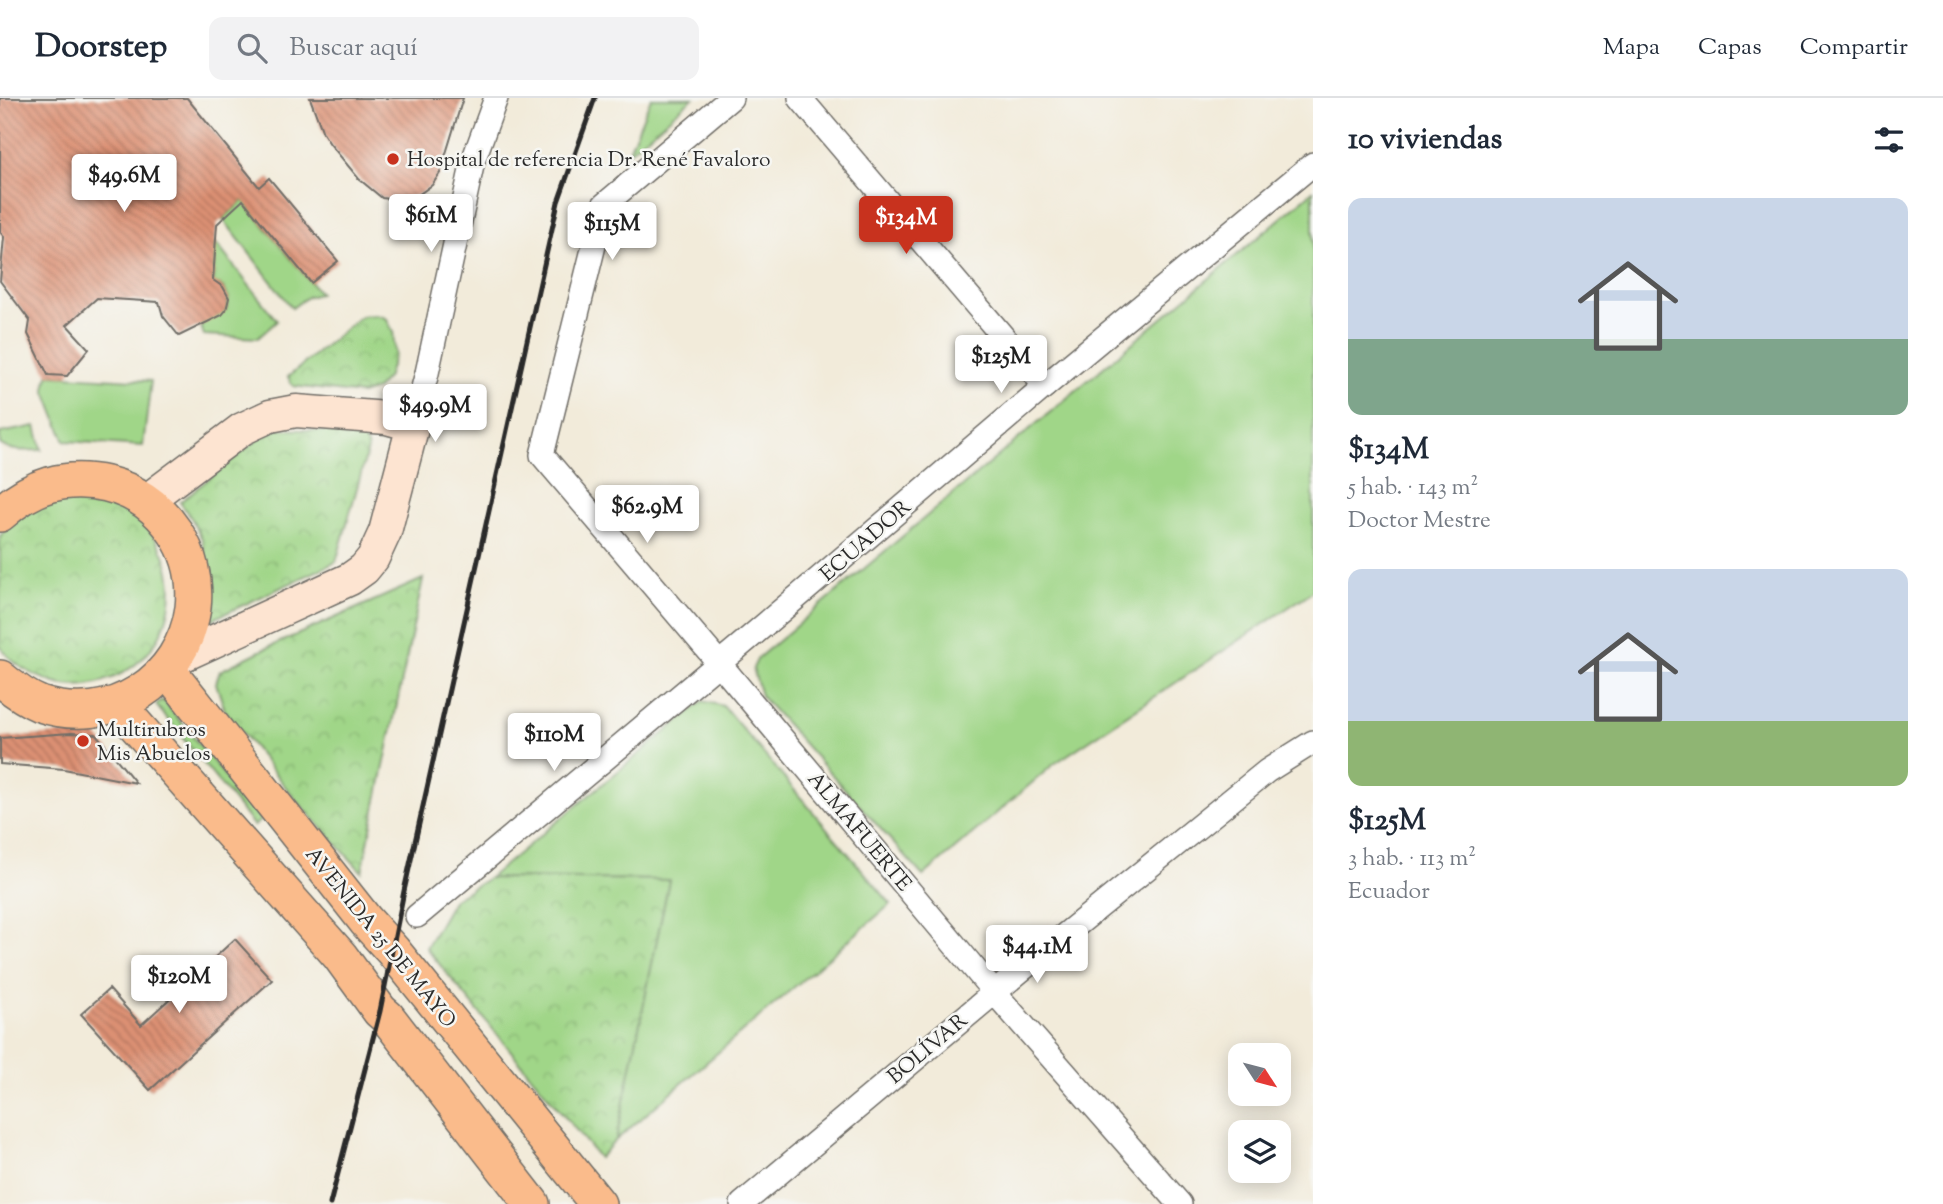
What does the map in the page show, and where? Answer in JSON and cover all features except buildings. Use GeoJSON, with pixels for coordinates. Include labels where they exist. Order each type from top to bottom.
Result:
{"type":"FeatureCollection","features":[{"type":"Feature","properties":{"kind":"main road"},"geometry":{"type":"LineString","coordinates":[[5,500],[59,482],[90,480],[119,487],[146,501],[166,519],[182,542],[191,568],[194,596],[191,624],[171,664],[145,690],[117,704],[92,710],[66,709],[40,703],[5,687]]}},
{"type":"Feature","properties":{"kind":"main road","name":"AVENIDA 25 DE MAYO"},"geometry":{"type":"LineString","coordinates":[[171,664],[366,921],[598,1204]]}},
{"type":"Feature","properties":{"kind":"main road","name":"AVENIDA 25 DE MAYO"},"geometry":{"type":"LineString","coordinates":[[117,704],[341,956],[380,1011],[532,1204]]}},
{"type":"Feature","properties":{"kind":"street"},"geometry":{"type":"LineString","coordinates":[[171,664],[350,579],[373,558],[385,532],[427,373],[474,161],[496,98]]}},
{"type":"Feature","properties":{"kind":"street","name":"ALMAFUERTE"},"geometry":{"type":"LineString","coordinates":[[731,98],[604,205],[542,455],[995,992],[1180,1204]]}},
{"type":"Feature","properties":{"kind":"street"},"geometry":{"type":"LineString","coordinates":[[800,98],[1045,386]]}},
{"type":"Feature","properties":{"kind":"street","name":"ECUADOR"},"geometry":{"type":"LineString","coordinates":[[417,916],[1045,386],[1313,164]]}},
{"type":"Feature","properties":{"kind":"street"},"geometry":{"type":"LineString","coordinates":[[146,501],[242,429],[270,416],[296,411],[387,418],[413,425]]}},
{"type":"Feature","properties":{"kind":"street","name":"BOLÍVAR"},"geometry":{"type":"LineString","coordinates":[[742,1204],[995,992],[1267,771],[1313,742]]}},
{"type":"Feature","properties":{"kind":"green space"},"geometry":{"type":"Polygon","coordinates":[[[651,98],[693,98],[628,153],[651,98]]]}},
{"type":"Feature","properties":{"kind":"green space"},"geometry":{"type":"Polygon","coordinates":[[[1313,191],[1313,591],[1054,764],[923,876],[761,696],[753,668],[758,658],[1313,191]]]}},
{"type":"Feature","properties":{"kind":"green space"},"geometry":{"type":"Polygon","coordinates":[[[243,200],[320,294],[307,297],[292,308],[223,219],[243,200]]]}},
{"type":"Feature","properties":{"kind":"green space"},"geometry":{"type":"Polygon","coordinates":[[[215,242],[277,321],[258,338],[204,335],[195,310],[226,310],[229,298],[223,287],[213,282],[215,242]]]}},
{"type":"Feature","properties":{"kind":"green space"},"geometry":{"type":"Polygon","coordinates":[[[376,315],[386,318],[393,331],[395,354],[387,378],[377,389],[362,394],[293,386],[288,377],[361,316],[376,315]]]}},
{"type":"Feature","properties":{"kind":"green space"},"geometry":{"type":"Polygon","coordinates":[[[48,375],[151,381],[143,446],[65,441],[45,389],[48,375]]]}},
{"type":"Feature","properties":{"kind":"green space"},"geometry":{"type":"Polygon","coordinates":[[[36,426],[42,450],[14,450],[0,444],[0,433],[36,426]]]}},
{"type":"Feature","properties":{"kind":"green space"},"geometry":{"type":"Polygon","coordinates":[[[277,429],[351,432],[366,442],[368,449],[336,562],[198,626],[212,589],[202,539],[180,502],[267,432],[277,429]]]}},
{"type":"Feature","properties":{"kind":"green space"},"geometry":{"type":"Polygon","coordinates":[[[84,496],[111,502],[141,521],[158,543],[168,569],[171,596],[165,623],[152,647],[132,667],[104,681],[68,685],[54,683],[27,671],[0,646],[0,536],[19,517],[37,506],[84,496]]]}},
{"type":"Feature","properties":{"kind":"green space"},"geometry":{"type":"Polygon","coordinates":[[[423,579],[362,872],[296,800],[225,711],[216,683],[220,671],[423,579]]]}},
{"type":"Feature","properties":{"kind":"green space"},"geometry":{"type":"Polygon","coordinates":[[[163,700],[261,820],[254,826],[156,705],[163,700]]]}},
{"type":"Feature","properties":{"kind":"green space"},"geometry":{"type":"Polygon","coordinates":[[[703,701],[723,706],[891,904],[616,1140],[669,880],[489,878],[703,701]]]}},
{"type":"Feature","properties":{"kind":"green space"},"geometry":{"type":"Polygon","coordinates":[[[489,878],[669,880],[616,1140],[599,1158],[426,948],[454,899],[489,878]]]}},
{"type":"Feature","properties":{"kind":"railway"},"geometry":{"type":"LineString","coordinates":[[330,1204],[380,1011],[404,891],[558,202],[595,98]]}},
{"type":"Feature","properties":{"kind":"place","name":"Hospital de referencia Dr. René Favaloro"},"geometry":{"type":"Point","coordinates":[393,159]}},
{"type":"Feature","properties":{"kind":"place","name":"Multirubros Mis Abuelos"},"geometry":{"type":"Point","coordinates":[83,741]}}]}
